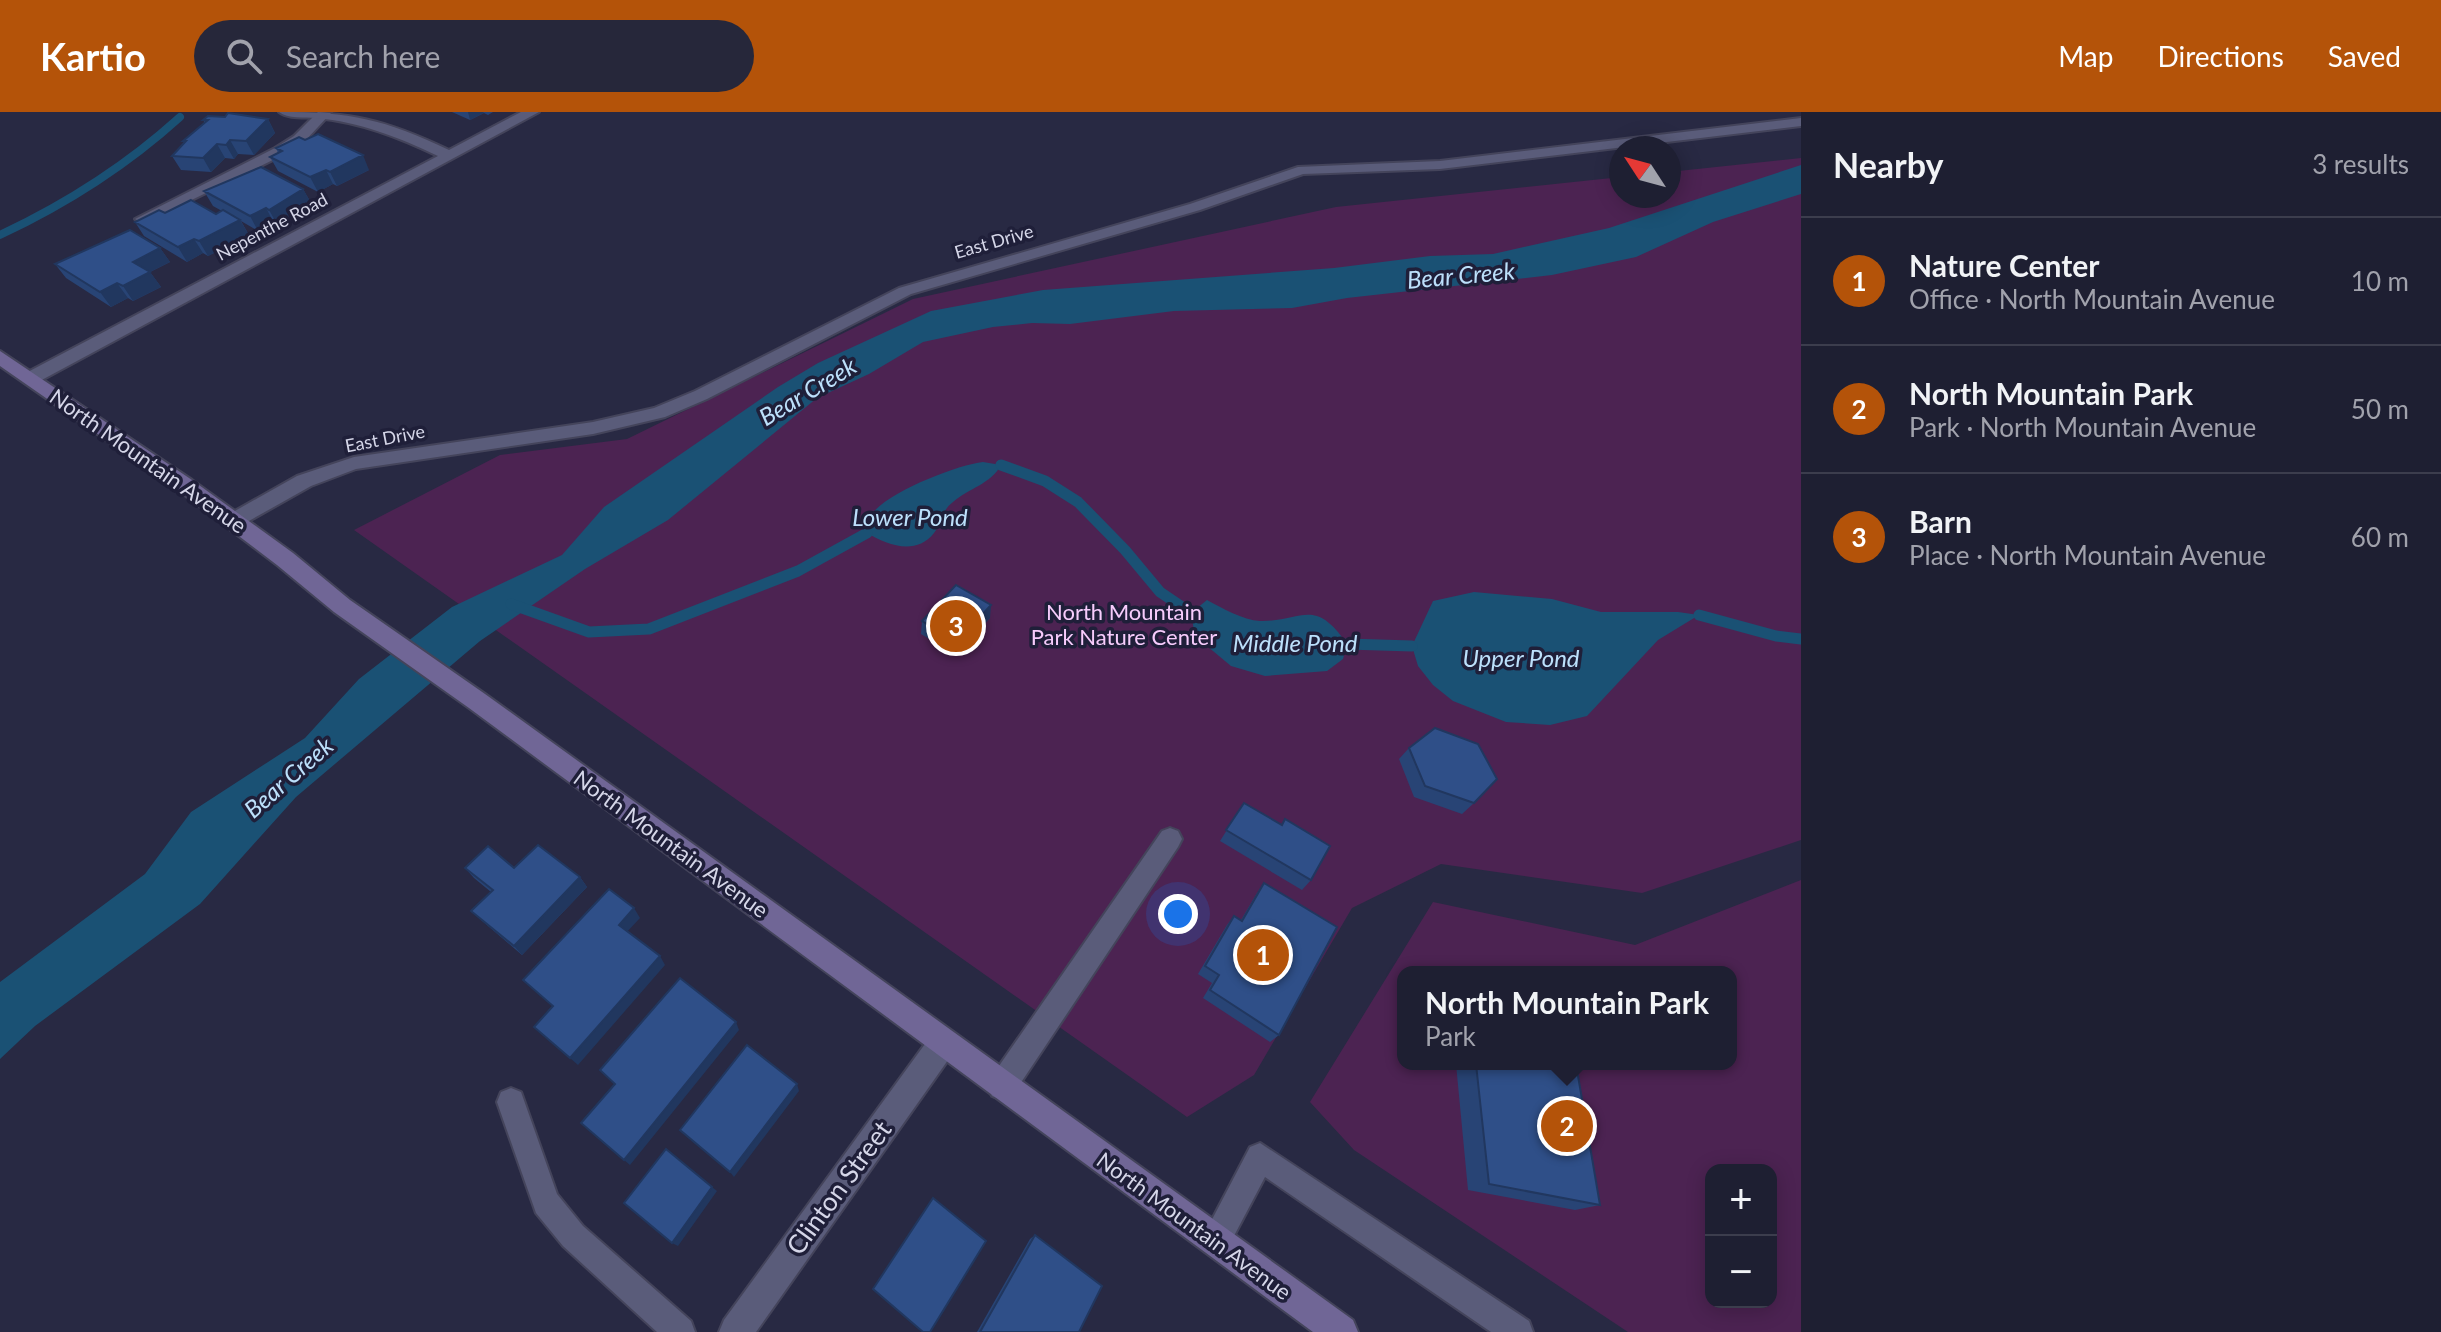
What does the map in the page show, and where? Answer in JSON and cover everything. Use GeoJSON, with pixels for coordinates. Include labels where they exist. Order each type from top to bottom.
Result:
{"type":"FeatureCollection","features":[{"type":"Feature","properties":{"kind":"street"},"geometry":{"type":"LineString","coordinates":[[286,112],[324,112],[392,128],[450,156]]}},
{"type":"Feature","properties":{"kind":"street","name":"Nepenthe Road"},"geometry":{"type":"LineString","coordinates":[[31,378],[532,112]]}},
{"type":"Feature","properties":{"kind":"street","name":"North Mountain Avenue"},"geometry":{"type":"LineString","coordinates":[[0,357],[233,521],[342,606],[477,701],[1341,1332]]}},
{"type":"Feature","properties":{"kind":"street","name":"Clinton Street"},"geometry":{"type":"LineString","coordinates":[[736,1332],[943,1043]]}},
{"type":"Feature","properties":{"kind":"lane"},"geometry":{"type":"LineString","coordinates":[[142,219],[280,151],[299,139],[324,112]]}},
{"type":"Feature","properties":{"kind":"lane","name":"East Drive"},"geometry":{"type":"LineString","coordinates":[[233,521],[304,481],[354,463],[593,428],[659,413],[701,395],[905,291],[1195,207],[1303,170],[1440,165],[1801,122]]}},
{"type":"Feature","properties":{"kind":"lane"},"geometry":{"type":"LineString","coordinates":[[1002,1086],[1170,839]]}},
{"type":"Feature","properties":{"kind":"lane"},"geometry":{"type":"LineString","coordinates":[[511,1102],[546,1203],[573,1236],[680,1332]]}},
{"type":"Feature","properties":{"kind":"lane"},"geometry":{"type":"LineString","coordinates":[[1216,1241],[1260,1157],[1518,1332]]}},
{"type":"Feature","properties":{"kind":"green space","name":"North Mountain Park Nature Center"},"geometry":{"type":"Polygon","coordinates":[[[1801,158],[1801,840],[1642,893],[1441,864],[1352,908],[1254,1075],[1187,1117],[354,530],[500,455],[627,439],[913,299],[1336,207],[1609,178],[1609,208],[1681,208],[1681,171],[1801,158]]]}},
{"type":"Feature","properties":{"kind":"green space"},"geometry":{"type":"Polygon","coordinates":[[[1801,880],[1801,1332],[1628,1332],[1354,1150],[1310,1102],[1433,902],[1635,945],[1801,880]]]}},
{"type":"Feature","properties":{"kind":"water","name":"Bear Creek"},"geometry":{"type":"Polygon","coordinates":[[[1801,165],[1801,194],[1713,222],[1636,257],[1552,275],[1347,298],[1292,308],[1174,311],[1070,324],[1032,323],[993,327],[923,342],[869,374],[817,398],[668,520],[585,569],[480,641],[296,797],[200,904],[35,1026],[0,1059],[0,982],[145,874],[191,812],[305,738],[359,679],[452,607],[562,555],[604,507],[778,387],[818,363],[931,311],[1043,290],[1334,268],[1430,256],[1493,254],[1609,228],[1670,208],[1681,208],[1681,204],[1801,165]]]}},
{"type":"Feature","properties":{"kind":"water","name":"Lower Pond"},"geometry":{"type":"Polygon","coordinates":[[[983,462],[1001,465],[992,477],[949,506],[937,529],[927,540],[901,546],[867,533],[871,515],[892,497],[940,474],[983,462]]]}},
{"type":"Feature","properties":{"kind":"water","name":"Upper Pond"},"geometry":{"type":"Polygon","coordinates":[[[1474,592],[1552,599],[1601,612],[1699,615],[1658,640],[1587,716],[1550,725],[1506,722],[1453,701],[1433,685],[1418,666],[1412,646],[1433,601],[1474,592]]]}},
{"type":"Feature","properties":{"kind":"water","name":"Middle Pond"},"geometry":{"type":"Polygon","coordinates":[[[1207,600],[1253,620],[1316,616],[1336,629],[1347,644],[1343,659],[1327,671],[1265,676],[1231,666],[1195,636],[1191,613],[1207,600]]]}},
{"type":"Feature","properties":{"kind":"building"},"geometry":{"type":"Polygon","coordinates":[[[228,113],[268,119],[246,141],[230,140],[226,145],[217,144],[203,158],[172,156],[186,141],[183,141],[208,120],[203,120],[208,116],[225,117],[228,113]]]}},
{"type":"Feature","properties":{"kind":"building"},"geometry":{"type":"Polygon","coordinates":[[[318,134],[363,155],[330,172],[326,170],[310,177],[270,157],[282,151],[276,148],[299,137],[305,140],[318,134]]]}},
{"type":"Feature","properties":{"kind":"building"},"geometry":{"type":"Polygon","coordinates":[[[261,167],[303,189],[269,210],[266,208],[250,216],[204,191],[261,167]]]}},
{"type":"Feature","properties":{"kind":"building"},"geometry":{"type":"Polygon","coordinates":[[[191,200],[216,214],[223,210],[240,220],[199,241],[194,239],[178,247],[135,222],[159,210],[165,213],[191,200]]]}},
{"type":"Feature","properties":{"kind":"building"},"geometry":{"type":"Polygon","coordinates":[[[130,230],[160,248],[133,262],[150,272],[123,286],[117,283],[100,292],[55,264],[130,230]]]}},
{"type":"Feature","properties":{"kind":"building"},"geometry":{"type":"Polygon","coordinates":[[[956,585],[991,605],[957,642],[922,621],[956,585]]]}},
{"type":"Feature","properties":{"kind":"building"},"geometry":{"type":"Polygon","coordinates":[[[1435,728],[1478,744],[1497,779],[1474,803],[1425,786],[1409,748],[1435,728]]]}},
{"type":"Feature","properties":{"kind":"building"},"geometry":{"type":"Polygon","coordinates":[[[1244,803],[1282,825],[1285,819],[1330,846],[1311,880],[1226,830],[1244,803]]]}},
{"type":"Feature","properties":{"kind":"building"},"geometry":{"type":"Polygon","coordinates":[[[538,845],[580,877],[514,946],[471,911],[493,890],[465,868],[488,846],[514,868],[538,845]]]}},
{"type":"Feature","properties":{"kind":"building"},"geometry":{"type":"Polygon","coordinates":[[[1264,883],[1337,927],[1279,1035],[1210,990],[1219,975],[1205,966],[1234,916],[1242,921],[1264,883]]]}},
{"type":"Feature","properties":{"kind":"building"},"geometry":{"type":"Polygon","coordinates":[[[609,889],[634,908],[619,925],[660,956],[570,1058],[534,1027],[553,1006],[523,980],[609,889]]]}},
{"type":"Feature","properties":{"kind":"building"},"geometry":{"type":"Polygon","coordinates":[[[680,978],[736,1022],[624,1160],[581,1123],[615,1084],[600,1070],[680,978]]]}},
{"type":"Feature","properties":{"kind":"building"},"geometry":{"type":"Polygon","coordinates":[[[747,1045],[797,1084],[730,1172],[680,1130],[747,1045]]]}},
{"type":"Feature","properties":{"kind":"building"},"geometry":{"type":"Polygon","coordinates":[[[1477,1070],[1577,1070],[1600,1205],[1489,1184],[1477,1070]]]}},
{"type":"Feature","properties":{"kind":"building"},"geometry":{"type":"Polygon","coordinates":[[[666,1149],[712,1187],[672,1243],[624,1203],[666,1149]]]}},
{"type":"Feature","properties":{"kind":"building"},"geometry":{"type":"Polygon","coordinates":[[[933,1198],[986,1241],[930,1332],[923,1332],[873,1289],[933,1198]]]}},
{"type":"Feature","properties":{"kind":"building"},"geometry":{"type":"Polygon","coordinates":[[[1035,1235],[1102,1286],[1079,1332],[980,1332],[1035,1235]]]}},
{"type":"Feature","properties":{"kind":"waterway"},"geometry":{"type":"LineString","coordinates":[[0,235],[94,183],[180,117]]}},
{"type":"Feature","properties":{"kind":"waterway"},"geometry":{"type":"LineString","coordinates":[[1001,465],[1045,481],[1078,502],[1125,550],[1160,592],[1191,613]]}},
{"type":"Feature","properties":{"kind":"waterway"},"geometry":{"type":"LineString","coordinates":[[511,604],[589,632],[649,629],[798,571],[867,533]]}},
{"type":"Feature","properties":{"kind":"waterway"},"geometry":{"type":"LineString","coordinates":[[1699,615],[1776,636],[1801,639]]}},
{"type":"Feature","properties":{"kind":"waterway"},"geometry":{"type":"LineString","coordinates":[[1347,644],[1412,646]]}},
{"type":"Feature","properties":{"kind":"place","name":"Barn"},"geometry":{"type":"Point","coordinates":[956,626]}},
{"type":"Feature","properties":{"kind":"place","name":"Nature Center"},"geometry":{"type":"Point","coordinates":[1263,955]}},
{"type":"Feature","properties":{"kind":"place","name":"North Mountain Park"},"geometry":{"type":"Point","coordinates":[1567,1126]}}]}
